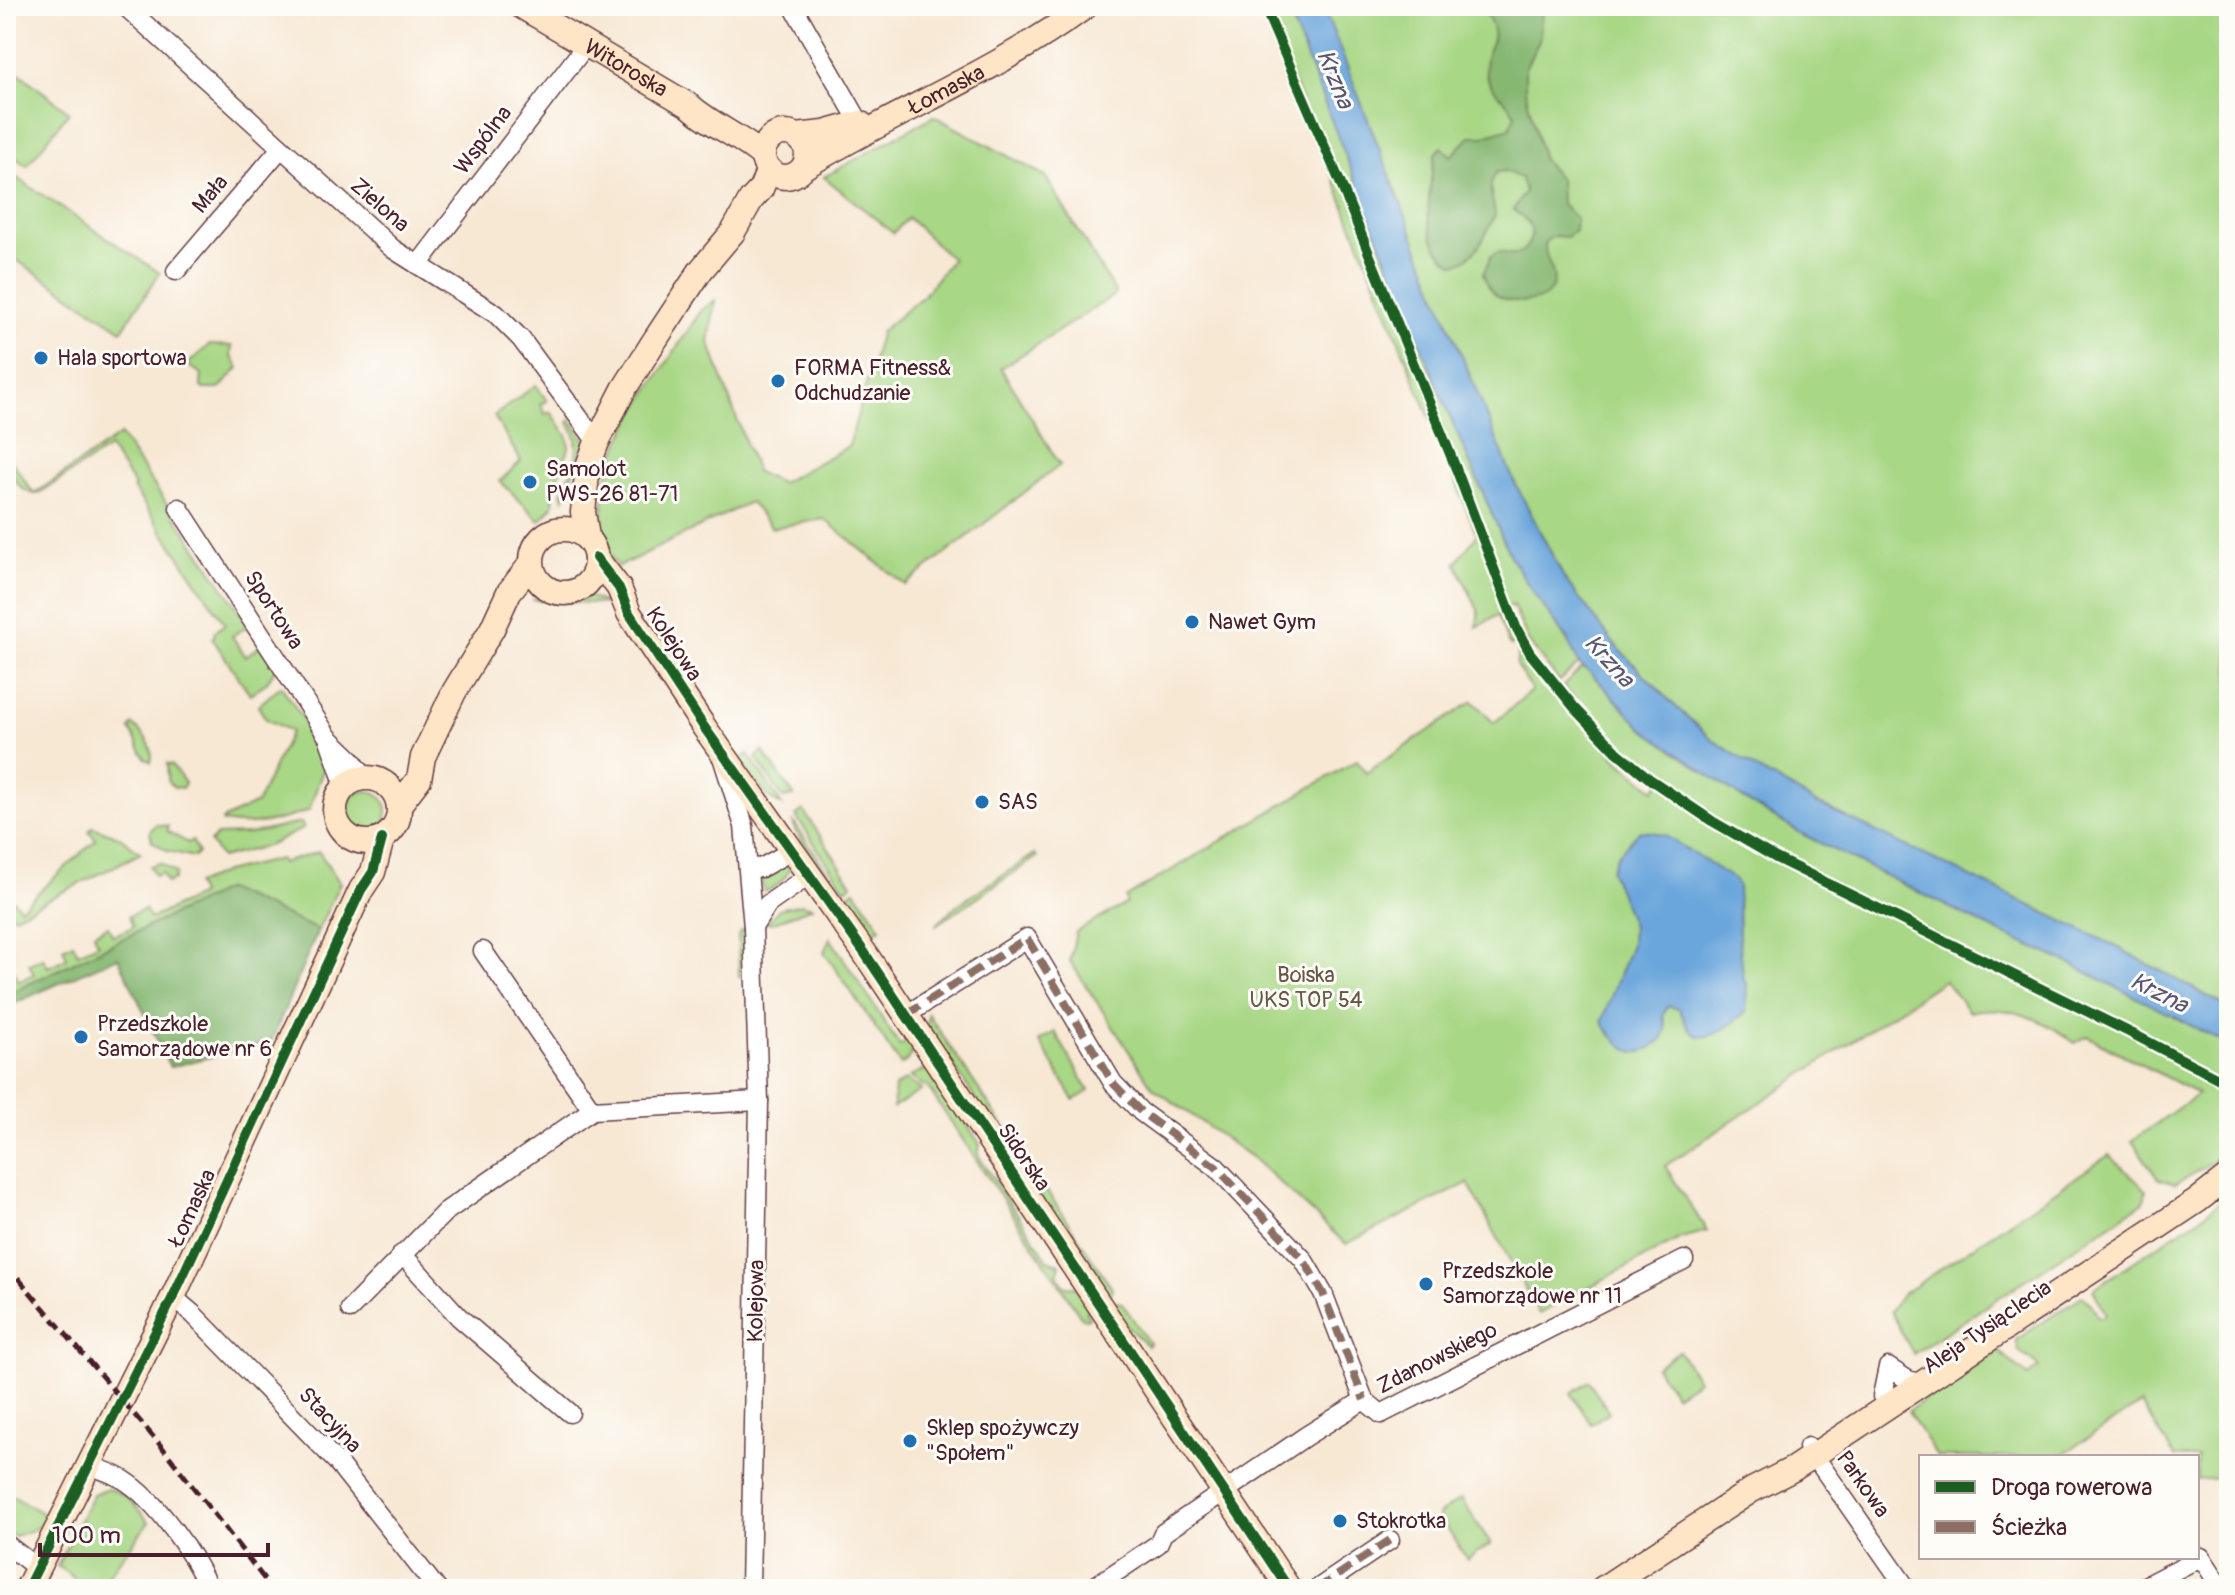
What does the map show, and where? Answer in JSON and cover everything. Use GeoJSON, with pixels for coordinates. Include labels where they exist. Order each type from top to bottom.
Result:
{"type":"FeatureCollection","features":[{"type":"Feature","properties":{"kind":"street","name":"Zielona"},"geometry":{"type":"LineString","coordinates":[[125,6],[393,249],[496,314],[508,325],[597,442]]}},
{"type":"Feature","properties":{"kind":"street","name":"Witoroska"},"geometry":{"type":"LineString","coordinates":[[521,6],[690,106],[710,123],[782,167]]}},
{"type":"Feature","properties":{"kind":"street"},"geometry":{"type":"LineString","coordinates":[[793,6],[863,128]]}},
{"type":"Feature","properties":{"kind":"street","name":"Łomaska"},"geometry":{"type":"LineString","coordinates":[[863,128],[1023,36],[1067,6]]}},
{"type":"Feature","properties":{"kind":"street","name":"Łomaska"},"geometry":{"type":"LineString","coordinates":[[782,167],[979,75],[1029,46],[1086,6]]}},
{"type":"Feature","properties":{"kind":"street","name":"Wspólna"},"geometry":{"type":"LineString","coordinates":[[418,265],[586,45]]}},
{"type":"Feature","properties":{"kind":"street","name":"Witoroska"},"geometry":{"type":"LineString","coordinates":[[690,106],[788,135],[863,128]]}},
{"type":"Feature","properties":{"kind":"street"},"geometry":{"type":"LineString","coordinates":[[399,805],[419,779],[423,757],[454,692],[492,629],[509,592],[531,564],[535,546],[564,518],[575,485],[588,466],[624,389],[701,270],[733,232],[751,200],[782,167],[807,150],[788,135],[769,140],[782,167]]}},
{"type":"Feature","properties":{"kind":"street","name":"Mała"},"geometry":{"type":"LineString","coordinates":[[176,271],[281,148]]}},
{"type":"Feature","properties":{"kind":"street"},"geometry":{"type":"LineString","coordinates":[[492,629],[533,593],[572,592],[581,588],[593,575],[591,547],[583,512],[588,466]]}},
{"type":"Feature","properties":{"kind":"street","name":"Sportowa"},"geometry":{"type":"LineString","coordinates":[[179,508],[328,737],[351,759],[365,782]]}},
{"type":"Feature","properties":{"kind":"street"},"geometry":{"type":"LineString","coordinates":[[548,532],[567,528],[591,547]]}},
{"type":"Feature","properties":{"kind":"street","name":"Kolejowa"},"geometry":{"type":"LineString","coordinates":[[591,547],[619,588],[629,613],[720,751],[744,826],[753,927],[759,1101],[750,1589]]}},
{"type":"Feature","properties":{"kind":"street"},"geometry":{"type":"LineString","coordinates":[[531,564],[538,580],[551,591]]}},
{"type":"Feature","properties":{"kind":"street","name":"Kolejowa"},"geometry":{"type":"LineString","coordinates":[[581,588],[599,591],[629,613]]}},
{"type":"Feature","properties":{"kind":"street","name":"Sidorska"},"geometry":{"type":"LineString","coordinates":[[720,751],[811,874],[1289,1589]]}},
{"type":"Feature","properties":{"kind":"street"},"geometry":{"type":"LineString","coordinates":[[365,782],[394,792],[399,805],[397,821],[382,839],[368,843],[354,840],[343,832],[334,813],[336,798],[365,782],[406,773],[423,757]]}},
{"type":"Feature","properties":{"kind":"street","name":"Łomaska"},"geometry":{"type":"LineString","coordinates":[[32,1579],[173,1297],[361,890],[373,872],[382,839]]}},
{"type":"Feature","properties":{"kind":"street"},"geometry":{"type":"LineString","coordinates":[[354,840],[361,890]]}},
{"type":"Feature","properties":{"kind":"street"},"geometry":{"type":"LineString","coordinates":[[748,867],[761,868],[793,850]]}},
{"type":"Feature","properties":{"kind":"street"},"geometry":{"type":"LineString","coordinates":[[753,927],[768,904],[811,874]]}},
{"type":"Feature","properties":{"kind":"street"},"geometry":{"type":"LineString","coordinates":[[906,1015],[1027,938],[1113,1083],[1141,1112],[1216,1167],[1303,1259],[1323,1293],[1364,1400]]}},
{"type":"Feature","properties":{"kind":"street"},"geometry":{"type":"LineString","coordinates":[[483,951],[592,1110]]}},
{"type":"Feature","properties":{"kind":"street"},"geometry":{"type":"LineString","coordinates":[[350,1309],[445,1212],[592,1110],[759,1101]]}},
{"type":"Feature","properties":{"kind":"street","name":"Aleja Tysiąclecia"},"geometry":{"type":"LineString","coordinates":[[1602,1589],[1752,1490],[1793,1469],[1810,1450],[1906,1377],[2192,1191],[2229,1176]]}},
{"type":"Feature","properties":{"kind":"street"},"geometry":{"type":"LineString","coordinates":[[402,1254],[459,1317],[570,1413]]}},
{"type":"Feature","properties":{"kind":"street","name":"Zdanowskiego"},"geometry":{"type":"LineString","coordinates":[[1091,1589],[1158,1544],[1163,1533],[1364,1400],[1381,1414],[1684,1260]]}},
{"type":"Feature","properties":{"kind":"street","name":"Stacyjna"},"geometry":{"type":"LineString","coordinates":[[173,1297],[247,1368],[337,1462],[437,1589]]}},
{"type":"Feature","properties":{"kind":"street","name":"Aleja Tysiąclecia"},"geometry":{"type":"LineString","coordinates":[[1810,1450],[1906,1377]]}},
{"type":"Feature","properties":{"kind":"street","name":"Parkowa"},"geometry":{"type":"LineString","coordinates":[[1810,1450],[1907,1589]]}},
{"type":"Feature","properties":{"kind":"street"},"geometry":{"type":"LineString","coordinates":[[89,1465],[121,1478],[147,1499],[182,1543],[209,1589]]}},
{"type":"Feature","properties":{"kind":"street"},"geometry":{"type":"LineString","coordinates":[[1317,1589],[1390,1540]]}},
{"type":"Feature","properties":{"kind":"street"},"geometry":{"type":"LineString","coordinates":[[6,1544],[32,1579]]}},
{"type":"Feature","properties":{"kind":"street"},"geometry":{"type":"LineString","coordinates":[[2199,1558],[2222,1589]]}},
{"type":"Feature","properties":{"kind":"street"},"geometry":{"type":"LineString","coordinates":[[2139,1589],[2197,1559]]}},
{"type":"Feature","properties":{"kind":"green space"},"geometry":{"type":"Polygon","coordinates":[[[1261,6],[1286,6],[1440,393],[1510,556],[1576,654],[1579,664],[1559,681],[1528,641],[1513,605],[1506,609],[1514,631],[1512,646],[1498,615],[1477,627],[1479,612],[1456,563],[1477,535],[1261,6]]]}},
{"type":"Feature","properties":{"kind":"green space"},"geometry":{"type":"Polygon","coordinates":[[[1323,6],[2229,6],[2229,1008],[2113,945],[1816,803],[1757,769],[1713,740],[1615,645],[1564,578],[1513,479],[1323,6]]]}},
{"type":"Feature","properties":{"kind":"green space"},"geometry":{"type":"Polygon","coordinates":[[[1482,6],[1546,6],[1542,11],[1539,41],[1525,68],[1525,90],[1543,160],[1560,179],[1561,204],[1576,218],[1575,231],[1567,237],[1554,236],[1546,241],[1553,285],[1544,297],[1528,302],[1510,301],[1496,295],[1483,274],[1491,256],[1498,252],[1516,254],[1530,239],[1529,224],[1513,210],[1525,192],[1521,178],[1505,171],[1497,172],[1491,188],[1495,216],[1480,244],[1463,260],[1455,264],[1443,255],[1430,229],[1429,198],[1435,154],[1442,147],[1451,156],[1471,136],[1484,136],[1510,128],[1515,115],[1486,73],[1485,62],[1493,30],[1482,6]]]}},
{"type":"Feature","properties":{"kind":"green space"},"geometry":{"type":"Polygon","coordinates":[[[6,63],[69,112],[27,166],[6,151],[6,63]]]}},
{"type":"Feature","properties":{"kind":"green space"},"geometry":{"type":"Polygon","coordinates":[[[934,116],[1045,176],[1116,294],[1001,368],[1060,465],[905,585],[824,519],[772,528],[750,502],[618,567],[605,548],[601,532],[606,479],[620,441],[639,405],[701,311],[715,300],[709,342],[756,472],[781,483],[849,446],[881,331],[923,296],[952,259],[908,218],[893,233],[824,177],[934,116]]]}},
{"type":"Feature","properties":{"kind":"green space"},"geometry":{"type":"Polygon","coordinates":[[[8,172],[160,273],[122,330],[6,253],[8,172]]]}},
{"type":"Feature","properties":{"kind":"green space"},"geometry":{"type":"Polygon","coordinates":[[[209,345],[232,346],[231,356],[239,368],[219,389],[203,389],[202,374],[187,365],[209,345]]]}},
{"type":"Feature","properties":{"kind":"green space"},"geometry":{"type":"Polygon","coordinates":[[[536,385],[547,401],[541,404],[545,414],[551,412],[568,437],[569,448],[554,488],[553,506],[540,521],[500,481],[521,461],[494,416],[536,385]]]}},
{"type":"Feature","properties":{"kind":"green space"},"geometry":{"type":"Polygon","coordinates":[[[571,419],[585,444],[564,499],[562,493],[577,450],[569,423],[571,419]]]}},
{"type":"Feature","properties":{"kind":"green space"},"geometry":{"type":"Polygon","coordinates":[[[120,435],[249,625],[232,636],[245,656],[262,645],[277,667],[266,683],[250,694],[212,638],[214,632],[225,624],[109,448],[35,494],[120,435]]]}},
{"type":"Feature","properties":{"kind":"green space"},"geometry":{"type":"Polygon","coordinates":[[[6,453],[34,493],[25,490],[15,480],[8,467],[6,453]]]}},
{"type":"Feature","properties":{"kind":"green space"},"geometry":{"type":"Polygon","coordinates":[[[587,596],[609,604],[532,600],[543,597],[565,599],[587,596]]]}},
{"type":"Feature","properties":{"kind":"green space","name":"Boiska UKS TOP 54"},"geometry":{"type":"Polygon","coordinates":[[[1519,651],[1616,758],[1654,790],[1661,781],[1621,746],[1563,686],[1583,667],[1642,728],[1743,799],[1802,834],[2005,935],[2073,965],[2229,1045],[2229,1152],[2175,1184],[2158,1179],[2132,1141],[2198,1094],[2087,1036],[2075,1043],[2052,1027],[2012,1012],[1969,1012],[1944,980],[1665,1166],[1707,1231],[1679,1239],[1539,1314],[1468,1183],[1346,1244],[1254,1159],[1153,1088],[1070,961],[1076,932],[1127,903],[1125,898],[1357,760],[1366,773],[1473,701],[1494,723],[1532,690],[1516,665],[1519,651]]]}},
{"type":"Feature","properties":{"kind":"green space"},"geometry":{"type":"Polygon","coordinates":[[[281,686],[311,731],[325,764],[309,810],[266,822],[223,822],[257,803],[291,731],[266,719],[258,706],[281,686]]]}},
{"type":"Feature","properties":{"kind":"green space"},"geometry":{"type":"Polygon","coordinates":[[[133,725],[148,741],[151,762],[145,758],[130,729],[133,725]]]}},
{"type":"Feature","properties":{"kind":"green space"},"geometry":{"type":"Polygon","coordinates":[[[763,751],[794,796],[783,798],[756,758],[763,751]]]}},
{"type":"Feature","properties":{"kind":"green space"},"geometry":{"type":"Polygon","coordinates":[[[748,754],[782,805],[770,799],[740,760],[748,754]]]}},
{"type":"Feature","properties":{"kind":"green space"},"geometry":{"type":"Polygon","coordinates":[[[167,764],[172,765],[185,783],[182,788],[168,782],[167,764]]]}},
{"type":"Feature","properties":{"kind":"green space"},"geometry":{"type":"Polygon","coordinates":[[[367,791],[381,797],[387,811],[381,825],[367,831],[353,825],[347,811],[353,797],[367,791]]]}},
{"type":"Feature","properties":{"kind":"green space"},"geometry":{"type":"Polygon","coordinates":[[[803,810],[852,884],[845,889],[796,816],[803,810]]]}},
{"type":"Feature","properties":{"kind":"green space"},"geometry":{"type":"Polygon","coordinates":[[[793,821],[848,902],[845,904],[795,830],[793,821]]]}},
{"type":"Feature","properties":{"kind":"green space"},"geometry":{"type":"Polygon","coordinates":[[[301,823],[304,828],[270,845],[221,858],[210,842],[217,835],[249,834],[301,823]]]}},
{"type":"Feature","properties":{"kind":"green space"},"geometry":{"type":"Polygon","coordinates":[[[156,825],[168,826],[167,831],[188,843],[192,840],[198,853],[194,857],[168,851],[152,841],[150,831],[156,825]]]}},
{"type":"Feature","properties":{"kind":"green space"},"geometry":{"type":"Polygon","coordinates":[[[93,827],[121,838],[141,853],[15,916],[7,913],[7,904],[13,900],[21,908],[96,840],[89,831],[93,827]]]}},
{"type":"Feature","properties":{"kind":"green space"},"geometry":{"type":"Polygon","coordinates":[[[319,852],[340,883],[318,930],[226,889],[6,995],[9,985],[6,975],[14,971],[19,981],[34,974],[29,964],[43,958],[48,967],[67,958],[63,948],[73,943],[78,953],[98,944],[94,933],[108,926],[113,936],[133,927],[129,916],[145,909],[150,919],[200,895],[196,884],[225,872],[280,859],[282,863],[319,852]]]}},
{"type":"Feature","properties":{"kind":"green space"},"geometry":{"type":"Polygon","coordinates":[[[1035,854],[1037,857],[935,926],[956,906],[1035,854]]]}},
{"type":"Feature","properties":{"kind":"green space"},"geometry":{"type":"Polygon","coordinates":[[[160,863],[176,873],[174,880],[167,883],[162,873],[155,876],[150,866],[160,863]]]}},
{"type":"Feature","properties":{"kind":"green space"},"geometry":{"type":"Polygon","coordinates":[[[785,865],[790,867],[783,879],[764,891],[761,876],[785,865]]]}},
{"type":"Feature","properties":{"kind":"green space"},"geometry":{"type":"Polygon","coordinates":[[[226,889],[318,930],[271,1042],[170,1067],[118,957],[6,1007],[6,995],[226,889]]]}},
{"type":"Feature","properties":{"kind":"green space"},"geometry":{"type":"Polygon","coordinates":[[[855,890],[881,928],[874,932],[849,894],[855,890]]]}},
{"type":"Feature","properties":{"kind":"green space"},"geometry":{"type":"Polygon","coordinates":[[[801,904],[812,907],[766,923],[779,909],[801,904]]]}},
{"type":"Feature","properties":{"kind":"green space"},"geometry":{"type":"Polygon","coordinates":[[[741,931],[745,974],[739,977],[738,935],[741,931]]]}},
{"type":"Feature","properties":{"kind":"green space"},"geometry":{"type":"Polygon","coordinates":[[[830,938],[900,1046],[910,1040],[911,1054],[901,1065],[824,952],[830,938]]]}},
{"type":"Feature","properties":{"kind":"green space"},"geometry":{"type":"Polygon","coordinates":[[[928,1014],[1112,1288],[1111,1294],[1106,1297],[927,1025],[928,1014]]]}},
{"type":"Feature","properties":{"kind":"green space"},"geometry":{"type":"Polygon","coordinates":[[[1055,1032],[1089,1091],[1074,1100],[1039,1041],[1055,1032]]]}},
{"type":"Feature","properties":{"kind":"green space"},"geometry":{"type":"Polygon","coordinates":[[[923,1070],[930,1071],[980,1144],[978,1155],[1048,1260],[1060,1264],[1057,1275],[1065,1287],[1075,1286],[1090,1309],[1086,1312],[1087,1319],[1082,1318],[929,1089],[910,1077],[923,1070]]]}},
{"type":"Feature","properties":{"kind":"green space"},"geometry":{"type":"Polygon","coordinates":[[[906,1080],[922,1090],[893,1108],[895,1087],[906,1080]]]}},
{"type":"Feature","properties":{"kind":"green space"},"geometry":{"type":"Polygon","coordinates":[[[2109,1155],[2146,1190],[2144,1202],[1913,1354],[1890,1311],[1903,1294],[2109,1155]]]}},
{"type":"Feature","properties":{"kind":"green space"},"geometry":{"type":"Polygon","coordinates":[[[2229,1193],[2229,1477],[2199,1480],[2199,1455],[2174,1455],[2141,1404],[2061,1455],[1936,1455],[1908,1411],[1998,1351],[2028,1376],[2039,1367],[2019,1351],[2016,1340],[2082,1296],[2099,1318],[2106,1314],[2093,1289],[2207,1213],[2229,1193]]]}},
{"type":"Feature","properties":{"kind":"green space"},"geometry":{"type":"Polygon","coordinates":[[[1122,1303],[1149,1343],[1147,1346],[1121,1320],[1111,1305],[1122,1303]]]}},
{"type":"Feature","properties":{"kind":"green space"},"geometry":{"type":"Polygon","coordinates":[[[1679,1351],[1698,1380],[1675,1395],[1656,1367],[1679,1351]]]}},
{"type":"Feature","properties":{"kind":"green space"},"geometry":{"type":"Polygon","coordinates":[[[1589,1381],[1609,1412],[1591,1424],[1571,1393],[1589,1381]]]}},
{"type":"Feature","properties":{"kind":"green space"},"geometry":{"type":"Polygon","coordinates":[[[108,1489],[126,1497],[149,1522],[98,1589],[89,1589],[57,1566],[93,1494],[108,1489]]]}},
{"type":"Feature","properties":{"kind":"green space"},"geometry":{"type":"Polygon","coordinates":[[[6,1492],[47,1516],[33,1529],[14,1536],[7,1531],[6,1492]]]}},
{"type":"Feature","properties":{"kind":"green space"},"geometry":{"type":"Polygon","coordinates":[[[1461,1499],[1491,1544],[1467,1559],[1438,1515],[1461,1499]]]}},
{"type":"Feature","properties":{"kind":"water","name":"Krzna"},"geometry":{"type":"Polygon","coordinates":[[[1286,6],[1323,6],[1513,479],[1564,578],[1615,645],[1713,740],[1757,769],[1816,803],[2113,945],[2229,1008],[2229,1045],[2073,965],[2005,935],[1802,834],[1743,799],[1642,728],[1579,664],[1566,637],[1510,556],[1440,393],[1286,6]]]}},
{"type":"Feature","properties":{"kind":"water"},"geometry":{"type":"Polygon","coordinates":[[[1639,831],[1666,836],[1735,880],[1738,886],[1744,981],[1747,983],[1746,1012],[1721,1031],[1699,1036],[1689,1028],[1679,1009],[1668,1006],[1663,1015],[1666,1028],[1663,1039],[1647,1050],[1635,1052],[1618,1042],[1602,1021],[1631,944],[1632,926],[1611,870],[1617,856],[1639,831]]]}},
{"type":"Feature","properties":{"kind":"railway"},"geometry":{"type":"LineString","coordinates":[[6,1264],[162,1447],[272,1589]]}},
{"type":"Feature","properties":{"kind":"marked path"},"geometry":{"type":"LineString","coordinates":[[906,1015],[1027,938],[1113,1083],[1141,1112],[1216,1167],[1303,1259],[1323,1293],[1364,1400]]}},
{"type":"Feature","properties":{"kind":"marked path"},"geometry":{"type":"LineString","coordinates":[[1317,1589],[1390,1540]]}},
{"type":"Feature","properties":{"kind":"cycle path"},"geometry":{"type":"LineString","coordinates":[[1264,6],[1340,182],[1457,471],[1516,627],[1530,653],[1574,707],[1617,752],[1651,780],[1712,821],[1776,858],[2229,1084]]}},
{"type":"Feature","properties":{"kind":"cycle path"},"geometry":{"type":"LineString","coordinates":[[596,558],[619,588],[629,613],[704,727],[864,952],[1289,1589]]}},
{"type":"Feature","properties":{"kind":"cycle path"},"geometry":{"type":"LineString","coordinates":[[27,1589],[173,1297],[361,890],[373,872],[382,839]]}},
{"type":"Feature","properties":{"kind":"place","name":"Hala sportowa"},"geometry":{"type":"Point","coordinates":[41,358]}},
{"type":"Feature","properties":{"kind":"place","name":"FORMA Fitness& Odchudzanie"},"geometry":{"type":"Point","coordinates":[778,381]}},
{"type":"Feature","properties":{"kind":"place","name":"Samolot PWS-26 81-71"},"geometry":{"type":"Point","coordinates":[530,482]}},
{"type":"Feature","properties":{"kind":"place","name":"Nawet Gym"},"geometry":{"type":"Point","coordinates":[1192,622]}},
{"type":"Feature","properties":{"kind":"place","name":"SAS"},"geometry":{"type":"Point","coordinates":[982,802]}},
{"type":"Feature","properties":{"kind":"place","name":"Przedszkole Samorządowe nr 6"},"geometry":{"type":"Point","coordinates":[81,1037]}},
{"type":"Feature","properties":{"kind":"place","name":"Przedszkole Samorządowe nr 11"},"geometry":{"type":"Point","coordinates":[1426,1284]}},
{"type":"Feature","properties":{"kind":"place","name":"Sklep spożywczy \"Społem\""},"geometry":{"type":"Point","coordinates":[910,1441]}},
{"type":"Feature","properties":{"kind":"place","name":"Stokrotka"},"geometry":{"type":"Point","coordinates":[1340,1521]}}]}
